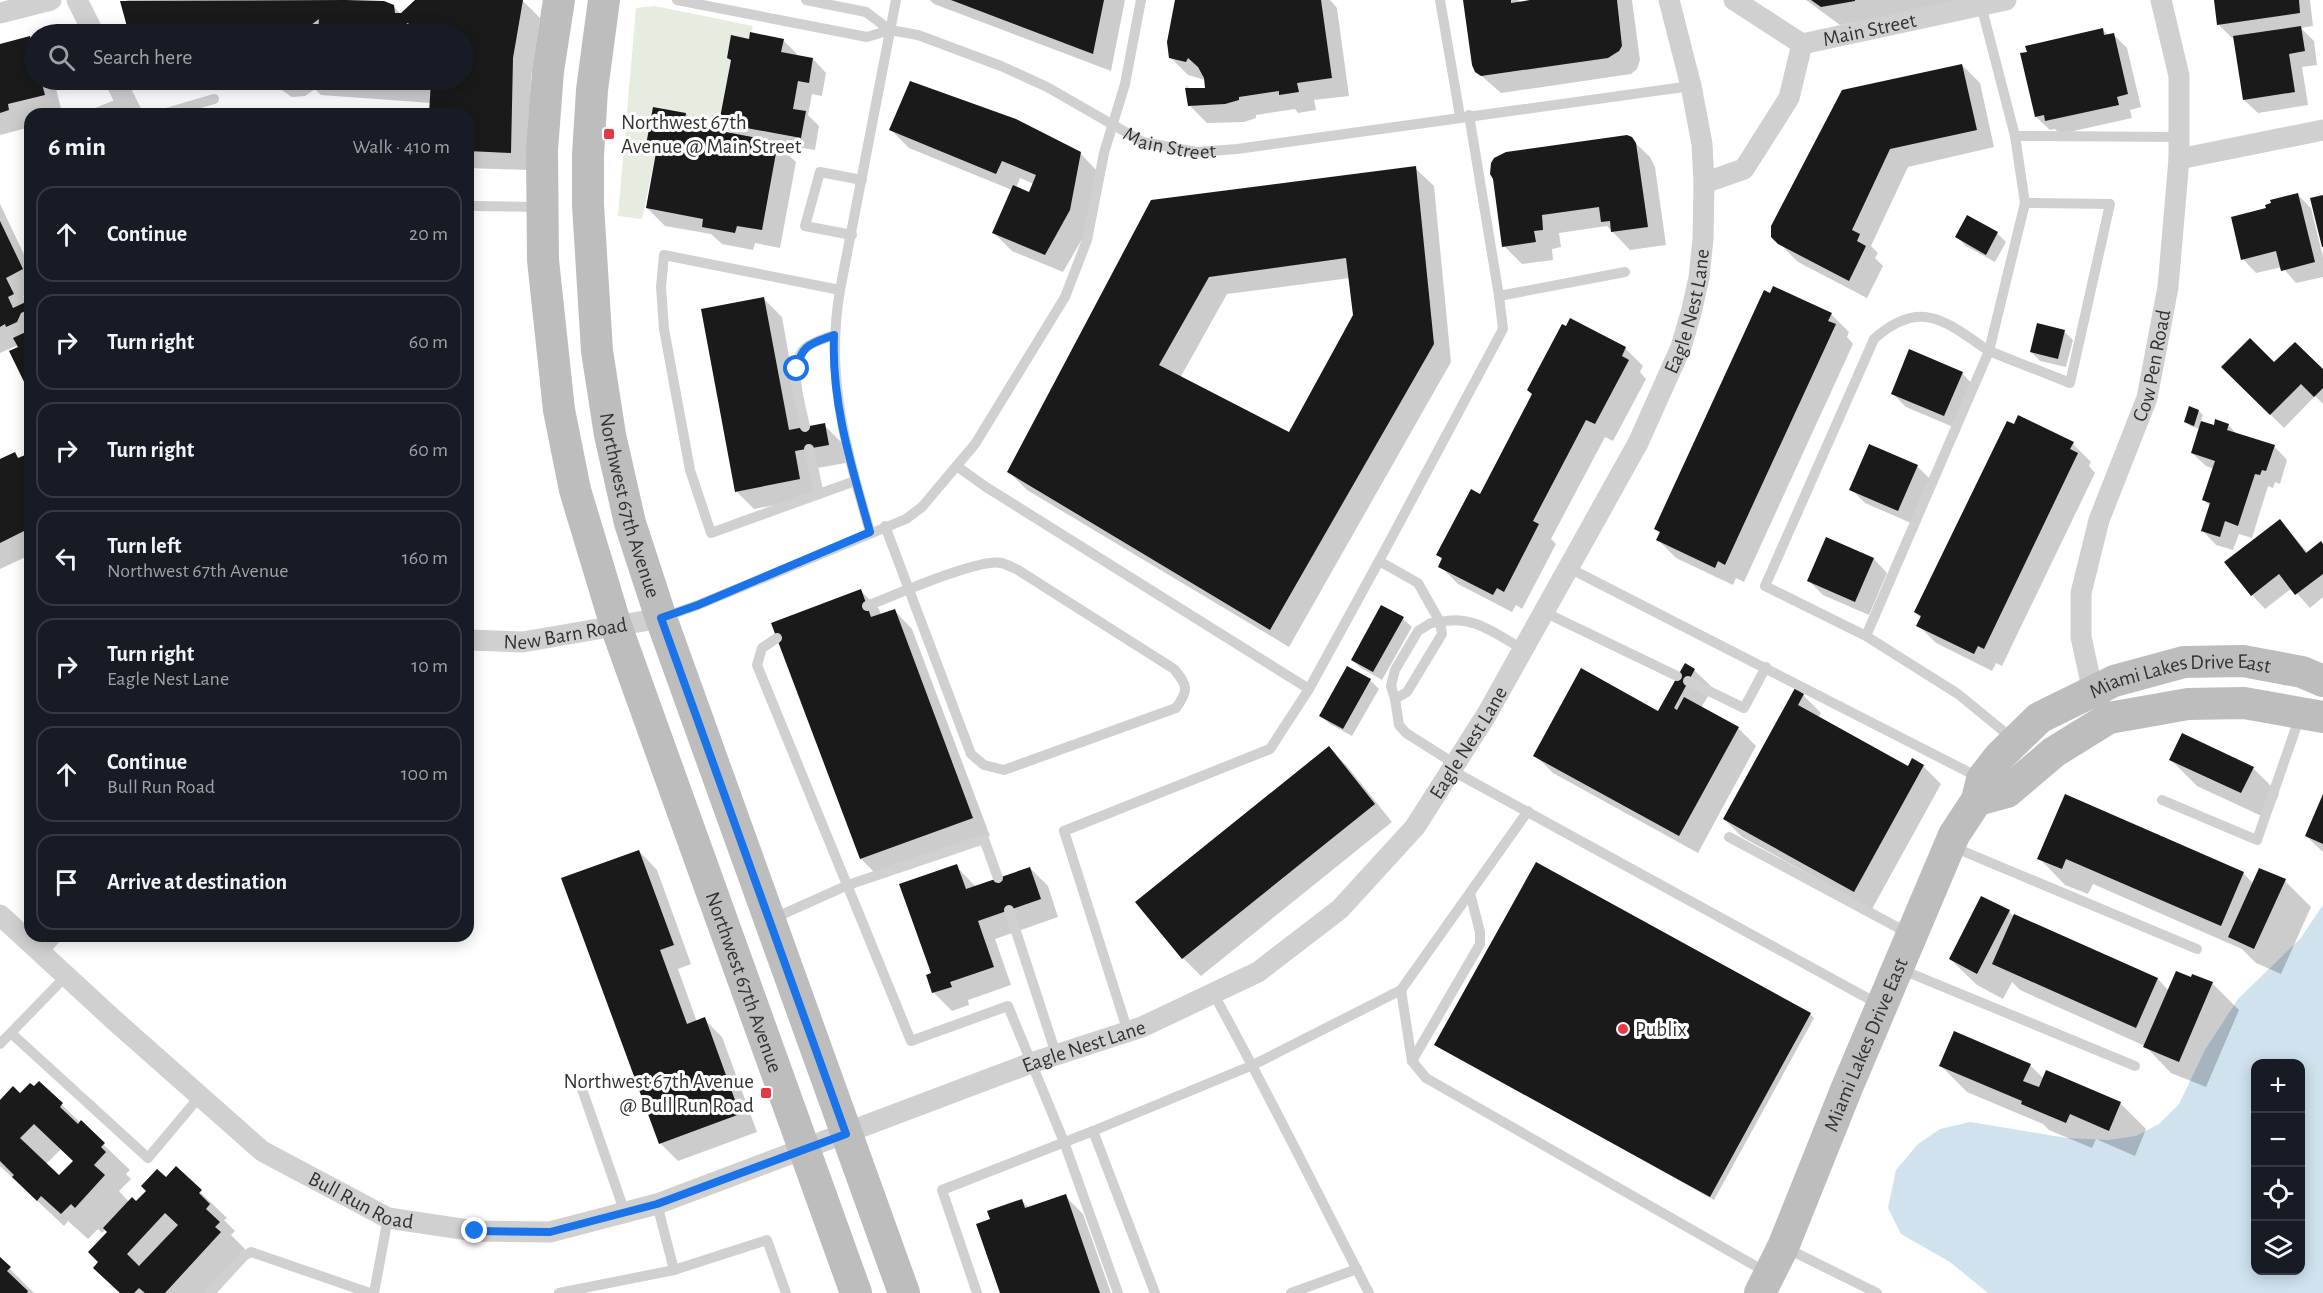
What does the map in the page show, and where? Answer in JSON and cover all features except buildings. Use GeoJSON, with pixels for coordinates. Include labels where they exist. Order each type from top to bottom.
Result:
{"type":"FeatureCollection","features":[{"type":"Feature","properties":{"kind":"main road","name":"Northwest 67th Avenue"},"geometry":{"type":"LineString","coordinates":[[559,0],[548,70],[542,150],[543,260],[559,410],[575,490],[616,626],[856,1293]]}},
{"type":"Feature","properties":{"kind":"main road","name":"Northwest 67th Avenue"},"geometry":{"type":"LineString","coordinates":[[604,0],[592,90],[588,205],[597,351],[610,435],[630,523],[661,618],[904,1293]]}},
{"type":"Feature","properties":{"kind":"main road","name":"Miami Lakes Drive East"},"geometry":{"type":"LineString","coordinates":[[1771,1271],[1954,835],[1999,757],[2039,718],[2114,681],[2184,662],[2243,661],[2302,672],[2323,681]]}},
{"type":"Feature","properties":{"kind":"main road","name":"Miami Lakes Drive East"},"geometry":{"type":"LineString","coordinates":[[1979,790],[2007,792],[2054,752],[2109,718],[2188,704],[2244,703],[2312,715]]}},
{"type":"Feature","properties":{"kind":"street"},"geometry":{"type":"LineString","coordinates":[[0,13],[51,0]]}},
{"type":"Feature","properties":{"kind":"street"},"geometry":{"type":"LineString","coordinates":[[77,0],[89,24]]}},
{"type":"Feature","properties":{"kind":"street","name":"Eagle Nest Lane"},"geometry":{"type":"LineString","coordinates":[[804,1149],[1056,1054],[1142,1028],[1258,972],[1340,909],[1415,827],[1487,714],[1569,568],[1638,443],[1681,347],[1699,278],[1704,239],[1704,183],[1702,144],[1691,86],[1669,0]]}},
{"type":"Feature","properties":{"kind":"street","name":"Main Street"},"geometry":{"type":"LineString","coordinates":[[1734,0],[1802,44],[1975,3],[2006,0]]}},
{"type":"Feature","properties":{"kind":"street","name":"Cow Pen Road"},"geometry":{"type":"LineString","coordinates":[[2109,718],[2094,690],[2081,637],[2081,593],[2099,520],[2147,398],[2168,287],[2179,159],[2179,76],[2161,0]]}},
{"type":"Feature","properties":{"kind":"street","name":"Main Street"},"geometry":{"type":"LineString","coordinates":[[1704,183],[1744,169],[1789,98],[1802,44]]}},
{"type":"Feature","properties":{"kind":"street"},"geometry":{"type":"LineString","coordinates":[[120,90],[129,108]]}},
{"type":"Feature","properties":{"kind":"street"},"geometry":{"type":"LineString","coordinates":[[2179,159],[2323,130]]}},
{"type":"Feature","properties":{"kind":"street","name":"New Barn Road"},"geometry":{"type":"LineString","coordinates":[[474,640],[523,642],[661,618]]}},
{"type":"Feature","properties":{"kind":"street","name":"Bull Run Road"},"geometry":{"type":"LineString","coordinates":[[0,915],[24,937]]}},
{"type":"Feature","properties":{"kind":"street","name":"Bull Run Road"},"geometry":{"type":"LineString","coordinates":[[29,942],[262,1151],[388,1218],[475,1231],[550,1232],[657,1204],[804,1149]]}},
{"type":"Feature","properties":{"kind":"lane","name":"Main Street"},"geometry":{"type":"LineString","coordinates":[[677,0],[867,37],[890,30]]}},
{"type":"Feature","properties":{"kind":"lane","name":"Main Street"},"geometry":{"type":"LineString","coordinates":[[806,0],[866,12],[890,30],[918,35],[1001,66],[1047,87],[1150,143],[1181,150],[1210,152],[1691,86]]}},
{"type":"Feature","properties":{"kind":"lane"},"geometry":{"type":"LineString","coordinates":[[870,532],[855,481],[840,414],[835,379],[834,335],[840,290],[896,0]]}},
{"type":"Feature","properties":{"kind":"lane"},"geometry":{"type":"LineString","coordinates":[[661,618],[698,605],[914,514],[958,467],[975,444],[1065,297],[1084,251],[1104,153],[1125,84],[1141,0]]}},
{"type":"Feature","properties":{"kind":"lane"},"geometry":{"type":"LineString","coordinates":[[1128,1032],[1064,831],[1270,749],[1309,689],[1503,329],[1499,296],[1440,0]]}},
{"type":"Feature","properties":{"kind":"lane"},"geometry":{"type":"LineString","coordinates":[[1866,636],[1989,351],[2025,203],[2015,136],[1975,3]]}},
{"type":"Feature","properties":{"kind":"lane"},"geometry":{"type":"LineString","coordinates":[[183,108],[214,99]]}},
{"type":"Feature","properties":{"kind":"lane"},"geometry":{"type":"LineString","coordinates":[[2015,136],[2179,137]]}},
{"type":"Feature","properties":{"kind":"lane"},"geometry":{"type":"LineString","coordinates":[[852,235],[805,226],[820,172],[862,180]]}},
{"type":"Feature","properties":{"kind":"lane"},"geometry":{"type":"LineString","coordinates":[[2016,741],[1958,694],[1866,636],[1765,586],[1874,339],[1889,326],[1907,319],[1926,317],[1944,321],[1989,351],[2070,383],[2110,204],[2025,203]]}},
{"type":"Feature","properties":{"kind":"lane"},"geometry":{"type":"LineString","coordinates":[[474,206],[542,207]]}},
{"type":"Feature","properties":{"kind":"lane"},"geometry":{"type":"LineString","coordinates":[[840,290],[664,255],[661,287],[668,351],[690,471],[711,533],[855,481]]}},
{"type":"Feature","properties":{"kind":"lane"},"geometry":{"type":"LineString","coordinates":[[1499,296],[1625,272]]}},
{"type":"Feature","properties":{"kind":"lane"},"geometry":{"type":"LineString","coordinates":[[805,427],[796,380],[799,359],[803,350],[811,344],[834,335]]}},
{"type":"Feature","properties":{"kind":"lane"},"geometry":{"type":"LineString","coordinates":[[809,449],[819,494]]}},
{"type":"Feature","properties":{"kind":"lane"},"geometry":{"type":"LineString","coordinates":[[958,467],[986,487],[1309,689]]}},
{"type":"Feature","properties":{"kind":"lane"},"geometry":{"type":"LineString","coordinates":[[867,606],[909,590],[981,563],[1001,563],[1018,570],[1174,669],[1185,682],[1185,695],[1176,708],[1004,770],[984,765],[971,754],[909,590],[885,526]]}},
{"type":"Feature","properties":{"kind":"lane"},"geometry":{"type":"LineString","coordinates":[[1379,561],[1418,583],[1440,622],[1442,634],[1407,692],[1395,699]]}},
{"type":"Feature","properties":{"kind":"lane"},"geometry":{"type":"LineString","coordinates":[[1569,568],[1766,667],[1979,790]]}},
{"type":"Feature","properties":{"kind":"lane"},"geometry":{"type":"LineString","coordinates":[[1544,612],[1677,676]]}},
{"type":"Feature","properties":{"kind":"lane"},"geometry":{"type":"LineString","coordinates":[[1523,649],[1465,620],[1454,618],[1431,623],[1418,631],[1395,670],[1391,686],[1399,725],[1406,733],[1453,767],[1528,812],[1881,1006]]}},
{"type":"Feature","properties":{"kind":"lane"},"geometry":{"type":"LineString","coordinates":[[777,638],[762,648],[757,665],[911,1041],[1008,1006],[1064,1142],[1118,1293]]}},
{"type":"Feature","properties":{"kind":"lane"},"geometry":{"type":"LineString","coordinates":[[1688,681],[1744,708],[1766,667]]}},
{"type":"Feature","properties":{"kind":"lane"},"geometry":{"type":"LineString","coordinates":[[2162,800],[2257,840],[2312,715]]}},
{"type":"Feature","properties":{"kind":"lane"},"geometry":{"type":"LineString","coordinates":[[977,1293],[942,1190],[1254,1065],[1401,990],[1528,812]]}},
{"type":"Feature","properties":{"kind":"lane"},"geometry":{"type":"LineString","coordinates":[[1729,837],[1912,934]]}},
{"type":"Feature","properties":{"kind":"lane"},"geometry":{"type":"LineString","coordinates":[[769,920],[848,885],[984,839],[998,878]]}},
{"type":"Feature","properties":{"kind":"lane"},"geometry":{"type":"LineString","coordinates":[[1950,845],[2197,949]]}},
{"type":"Feature","properties":{"kind":"lane"},"geometry":{"type":"LineString","coordinates":[[1412,1061],[1480,944],[1480,932],[1470,893]]}},
{"type":"Feature","properties":{"kind":"lane"},"geometry":{"type":"LineString","coordinates":[[1009,910],[1056,1054]]}},
{"type":"Feature","properties":{"kind":"lane"},"geometry":{"type":"LineString","coordinates":[[42,954],[53,942]]}},
{"type":"Feature","properties":{"kind":"lane"},"geometry":{"type":"LineString","coordinates":[[1897,968],[2135,1066]]}},
{"type":"Feature","properties":{"kind":"lane"},"geometry":{"type":"LineString","coordinates":[[0,1044],[66,976]]}},
{"type":"Feature","properties":{"kind":"lane"},"geometry":{"type":"LineString","coordinates":[[1401,990],[1412,1061],[1425,1078],[1771,1271],[1876,1293]]}},
{"type":"Feature","properties":{"kind":"lane"},"geometry":{"type":"LineString","coordinates":[[1213,993],[1254,1065],[1285,1131],[1370,1293]]}},
{"type":"Feature","properties":{"kind":"lane"},"geometry":{"type":"LineString","coordinates":[[10,1033],[148,1158],[200,1096]]}},
{"type":"Feature","properties":{"kind":"lane"},"geometry":{"type":"LineString","coordinates":[[582,1089],[625,1213]]}},
{"type":"Feature","properties":{"kind":"lane"},"geometry":{"type":"LineString","coordinates":[[1093,1131],[1155,1293]]}},
{"type":"Feature","properties":{"kind":"lane"},"geometry":{"type":"LineString","coordinates":[[657,1204],[674,1270]]}},
{"type":"Feature","properties":{"kind":"lane"},"geometry":{"type":"LineString","coordinates":[[210,1293],[244,1256],[251,1252],[372,1293],[388,1218]]}},
{"type":"Feature","properties":{"kind":"lane"},"geometry":{"type":"LineString","coordinates":[[559,1293],[674,1270],[767,1240],[786,1293]]}},
{"type":"Feature","properties":{"kind":"lane"},"geometry":{"type":"LineString","coordinates":[[1292,1293],[1357,1269]]}},
{"type":"Feature","properties":{"kind":"shaded area"},"geometry":{"type":"Polygon","coordinates":[[[655,6],[753,26],[749,39],[731,36],[727,58],[731,60],[718,131],[684,124],[686,113],[653,107],[657,147],[642,219],[618,216],[636,8],[655,6]]]}},
{"type":"Feature","properties":{"kind":"water"},"geometry":{"type":"Polygon","coordinates":[[[2323,905],[2323,1293],[1988,1293],[1950,1262],[1901,1234],[1888,1208],[1896,1170],[1918,1144],[1940,1129],[1970,1122],[2067,1138],[2108,1140],[2136,1136],[2159,1124],[2179,1104],[2205,1050],[2238,999],[2300,939],[2323,905]]]}},
{"type":"Feature","properties":{"kind":"place","name":"Northwest 67th Avenue @ Main Street"},"geometry":{"type":"Point","coordinates":[609,134]}},
{"type":"Feature","properties":{"kind":"place","name":"Publix"},"geometry":{"type":"Point","coordinates":[1623,1029]}},
{"type":"Feature","properties":{"kind":"place","name":"Northwest 67th Avenue @ Bull Run Road"},"geometry":{"type":"Point","coordinates":[766,1093]}},
{"type":"Feature","properties":{"kind":"route"},"geometry":{"type":"LineString","coordinates":[[475,1231],[550,1232],[657,1204],[846,1134],[661,618],[698,605],[870,532],[840,414],[835,379],[834,335],[811,344],[803,350],[797,369]]}}]}
